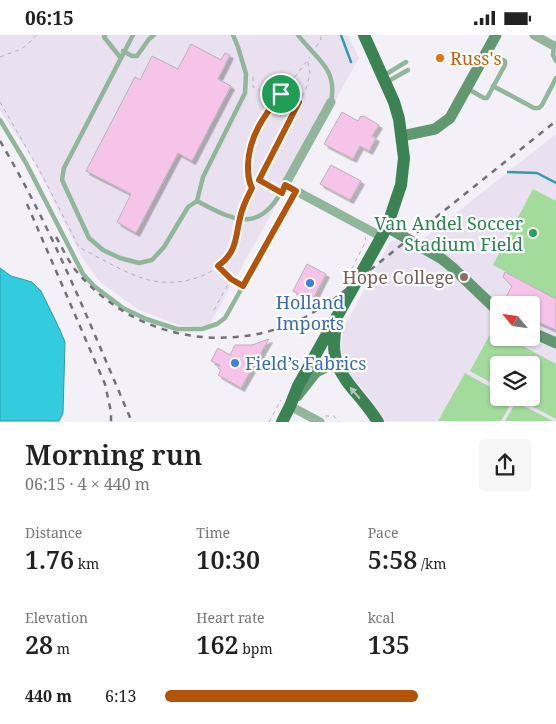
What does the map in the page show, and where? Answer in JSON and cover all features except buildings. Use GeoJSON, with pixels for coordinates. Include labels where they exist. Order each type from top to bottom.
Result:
{"type":"FeatureCollection","features":[{"type":"Feature","properties":{"kind":"main road"},"geometry":{"type":"LineString","coordinates":[[282,421],[287,401],[298,386],[325,336],[339,315],[384,232],[401,185],[404,158],[402,136],[394,102],[364,35]]}},
{"type":"Feature","properties":{"kind":"main road"},"geometry":{"type":"LineString","coordinates":[[402,136],[426,131],[443,124],[450,118],[496,35]]}},
{"type":"Feature","properties":{"kind":"main road"},"geometry":{"type":"LineString","coordinates":[[384,232],[428,250],[453,268],[490,303]]}},
{"type":"Feature","properties":{"kind":"main road"},"geometry":{"type":"LineString","coordinates":[[339,315],[334,344],[336,362],[345,381],[378,421]]}},
{"type":"Feature","properties":{"kind":"main road"},"geometry":{"type":"LineString","coordinates":[[540,335],[556,343]]}},
{"type":"Feature","properties":{"kind":"main road"},"geometry":{"type":"LineString","coordinates":[[287,401],[316,372],[336,362]]}},
{"type":"Feature","properties":{"kind":"street"},"geometry":{"type":"LineString","coordinates":[[534,35],[555,46]]}},
{"type":"Feature","properties":{"kind":"street"},"geometry":{"type":"LineString","coordinates":[[331,103],[284,189],[296,191],[384,232]]}},
{"type":"Feature","properties":{"kind":"street"},"geometry":{"type":"LineString","coordinates":[[287,401],[321,420]]}},
{"type":"Feature","properties":{"kind":"lane"},"geometry":{"type":"LineString","coordinates":[[105,35],[104,37],[120,57]]}},
{"type":"Feature","properties":{"kind":"lane"},"geometry":{"type":"LineString","coordinates":[[133,35],[64,168],[62,179],[89,238],[103,250],[120,258],[139,263],[152,260],[164,247],[188,207],[197,201],[203,177],[245,93],[246,74],[233,35]]}},
{"type":"Feature","properties":{"kind":"lane"},"geometry":{"type":"LineString","coordinates":[[124,51],[132,56],[137,55],[154,35]]}},
{"type":"Feature","properties":{"kind":"lane"},"geometry":{"type":"LineString","coordinates":[[298,35],[329,71],[333,91],[331,103]]}},
{"type":"Feature","properties":{"kind":"lane"},"geometry":{"type":"LineString","coordinates":[[555,46],[553,55],[556,61]]}},
{"type":"Feature","properties":{"kind":"lane"},"geometry":{"type":"LineString","coordinates":[[467,89],[487,98],[505,65],[505,61],[487,51]]}},
{"type":"Feature","properties":{"kind":"lane"},"geometry":{"type":"LineString","coordinates":[[384,80],[406,62]]}},
{"type":"Feature","properties":{"kind":"lane"},"geometry":{"type":"LineString","coordinates":[[384,80],[408,70]]}},
{"type":"Feature","properties":{"kind":"lane"},"geometry":{"type":"LineString","coordinates":[[493,86],[534,108],[539,108],[556,78]]}},
{"type":"Feature","properties":{"kind":"lane"},"geometry":{"type":"LineString","coordinates":[[0,120],[26,163],[83,274],[123,308],[146,319],[177,329],[202,329],[225,318],[296,191]]}},
{"type":"Feature","properties":{"kind":"lane"},"geometry":{"type":"LineString","coordinates":[[197,201],[239,220],[258,216],[273,206],[284,189]]}},
{"type":"Feature","properties":{"kind":"path"},"geometry":{"type":"LineString","coordinates":[[0,57],[21,50],[36,35]]}},
{"type":"Feature","properties":{"kind":"path"},"geometry":{"type":"LineString","coordinates":[[252,188],[249,183],[248,173],[250,149],[258,125],[313,53],[321,39],[320,35]]}},
{"type":"Feature","properties":{"kind":"path"},"geometry":{"type":"LineString","coordinates":[[0,102],[41,173],[79,247],[128,273],[163,283],[199,277],[228,258],[233,250],[239,220],[252,188],[259,180],[310,81],[307,60]]}},
{"type":"Feature","properties":{"kind":"path"},"geometry":{"type":"LineString","coordinates":[[246,74],[253,78],[253,87],[267,94],[281,94],[292,97],[299,102]]}},
{"type":"Feature","properties":{"kind":"path"},"geometry":{"type":"LineString","coordinates":[[259,180],[284,189]]}},
{"type":"Feature","properties":{"kind":"path"},"geometry":{"type":"LineString","coordinates":[[344,281],[366,241],[365,237]]}},
{"type":"Feature","properties":{"kind":"path"},"geometry":{"type":"LineString","coordinates":[[218,266],[231,279],[243,286]]}},
{"type":"Feature","properties":{"kind":"path"},"geometry":{"type":"LineString","coordinates":[[214,310],[231,279]]}},
{"type":"Feature","properties":{"kind":"path"},"geometry":{"type":"LineString","coordinates":[[269,421],[287,401]]}},
{"type":"Feature","properties":{"kind":"path"},"geometry":{"type":"LineString","coordinates":[[321,420],[331,415],[339,421]]}},
{"type":"Feature","properties":{"kind":"shaded area"},"geometry":{"type":"Polygon","coordinates":[[[0,35],[348,35],[359,58],[208,327],[178,325],[137,309],[100,282],[81,256],[31,156],[0,111],[0,35]]]}},
{"type":"Feature","properties":{"kind":"shaded area","name":"Hope College"},"geometry":{"type":"Polygon","coordinates":[[[556,134],[556,421],[385,421],[368,396],[350,375],[343,361],[341,344],[344,327],[390,242],[397,240],[412,248],[556,134]]]}},
{"type":"Feature","properties":{"kind":"green space","name":"Van Andel Soccer Stadium Field"},"geometry":{"type":"Polygon","coordinates":[[[533,189],[556,201],[556,299],[493,265],[533,189]]]}},
{"type":"Feature","properties":{"kind":"green space"},"geometry":{"type":"Polygon","coordinates":[[[490,334],[490,346],[523,346],[556,364],[556,419],[532,406],[540,406],[540,356],[490,356],[490,382],[470,371],[490,334]]]}},
{"type":"Feature","properties":{"kind":"green space"},"geometry":{"type":"Polygon","coordinates":[[[465,373],[490,387],[490,406],[510,406],[501,421],[438,421],[465,373]]]}},
{"type":"Feature","properties":{"kind":"green space"},"geometry":{"type":"Polygon","coordinates":[[[514,406],[524,406],[553,421],[505,421],[514,406]]]}},
{"type":"Feature","properties":{"kind":"water"},"geometry":{"type":"Polygon","coordinates":[[[0,268],[11,276],[32,282],[41,291],[65,342],[63,413],[59,421],[0,421],[0,268]]]}},
{"type":"Feature","properties":{"kind":"waterway"},"geometry":{"type":"LineString","coordinates":[[341,35],[351,62]]}},
{"type":"Feature","properties":{"kind":"waterway"},"geometry":{"type":"LineString","coordinates":[[508,172],[537,173],[556,183]]}},
{"type":"Feature","properties":{"kind":"railway"},"geometry":{"type":"LineString","coordinates":[[56,237],[75,269],[98,293],[120,309],[145,322],[170,331],[197,336],[225,338],[252,335],[280,328],[294,322],[334,299],[556,121]]}},
{"type":"Feature","properties":{"kind":"railway"},"geometry":{"type":"LineString","coordinates":[[0,141],[54,244],[132,422]]}},
{"type":"Feature","properties":{"kind":"railway"},"geometry":{"type":"LineString","coordinates":[[27,204],[105,384],[111,412],[111,422]]}},
{"type":"Feature","properties":{"kind":"place","name":"Russ's"},"geometry":{"type":"Point","coordinates":[440,58]}},
{"type":"Feature","properties":{"kind":"place","name":"Van Andel Soccer Stadium Field"},"geometry":{"type":"Point","coordinates":[533,233]}},
{"type":"Feature","properties":{"kind":"place","name":"Hope College"},"geometry":{"type":"Point","coordinates":[464,277]}},
{"type":"Feature","properties":{"kind":"place","name":"Holland Imports"},"geometry":{"type":"Point","coordinates":[310,283]}},
{"type":"Feature","properties":{"kind":"place","name":"Field’s Fabrics"},"geometry":{"type":"Point","coordinates":[235,363]}},
{"type":"Feature","properties":{"kind":"route"},"geometry":{"type":"LineString","coordinates":[[281,94],[296,98],[299,102],[259,180],[282,193],[285,185],[296,191],[243,286],[231,279],[218,266],[228,258],[233,250],[239,220],[252,188],[249,183],[248,160],[253,138],[258,125],[281,94]]}}]}
